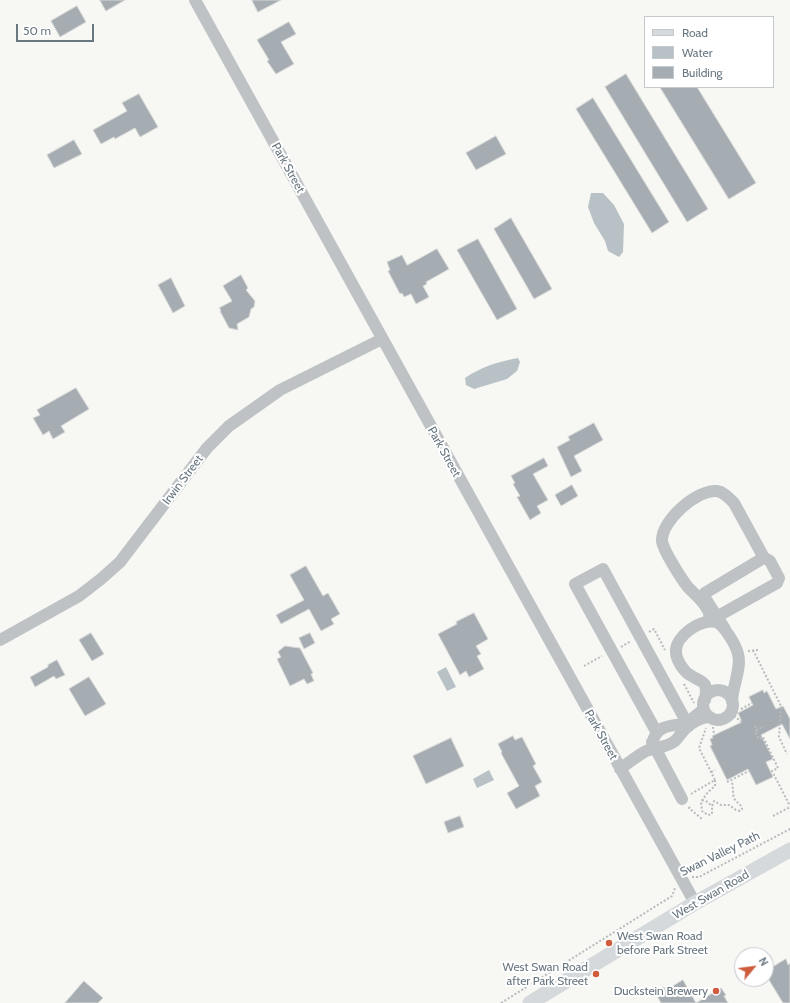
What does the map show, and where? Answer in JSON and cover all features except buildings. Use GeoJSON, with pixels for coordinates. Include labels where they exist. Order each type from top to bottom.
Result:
{"type":"FeatureCollection","features":[{"type":"Feature","properties":{"kind":"main road","name":"West Swan Road"},"geometry":{"type":"LineString","coordinates":[[530,1003],[695,903],[790,850]]}},
{"type":"Feature","properties":{"kind":"street","name":"Park Street"},"geometry":{"type":"LineString","coordinates":[[195,0],[695,903]]}},
{"type":"Feature","properties":{"kind":"street","name":"Irwin Street"},"geometry":{"type":"LineString","coordinates":[[0,640],[79,596],[120,562],[207,448],[229,426],[280,390],[382,339]]}},
{"type":"Feature","properties":{"kind":"street"},"geometry":{"type":"LineString","coordinates":[[713,619],[710,618],[707,608],[687,586],[662,543],[662,535],[665,528],[678,511],[704,493],[711,491],[722,492],[734,503],[763,557],[772,564],[779,578],[779,581],[753,597],[713,619],[686,631],[677,644],[676,652],[679,661],[686,672],[701,680],[705,685],[706,709],[719,720],[728,716],[735,706],[733,692],[739,662],[738,653],[725,629],[713,619]]}},
{"type":"Feature","properties":{"kind":"street"},"geometry":{"type":"LineString","coordinates":[[713,619],[705,598],[705,593],[763,557]]}},
{"type":"Feature","properties":{"kind":"street"},"geometry":{"type":"LineString","coordinates":[[687,800],[655,741],[575,584],[603,569],[688,724]]}},
{"type":"Feature","properties":{"kind":"street"},"geometry":{"type":"LineString","coordinates":[[655,741],[663,747],[680,736],[688,724],[706,709],[708,695],[718,691],[727,694],[735,706]]}},
{"type":"Feature","properties":{"kind":"street"},"geometry":{"type":"LineString","coordinates":[[619,766],[655,741],[665,726],[688,724]]}},
{"type":"Feature","properties":{"kind":"path"},"geometry":{"type":"LineString","coordinates":[[753,650],[781,706],[778,737],[787,754]]}},
{"type":"Feature","properties":{"kind":"path"},"geometry":{"type":"LineString","coordinates":[[735,706],[735,717],[742,722]]}},
{"type":"Feature","properties":{"kind":"path"},"geometry":{"type":"LineString","coordinates":[[755,726],[757,730],[755,731],[759,739],[763,737],[778,768],[772,771],[790,807],[773,816]]}},
{"type":"Feature","properties":{"kind":"path"},"geometry":{"type":"LineString","coordinates":[[757,730],[764,726]]}},
{"type":"Feature","properties":{"kind":"path"},"geometry":{"type":"LineString","coordinates":[[711,772],[715,770]]}},
{"type":"Feature","properties":{"kind":"path"},"geometry":{"type":"LineString","coordinates":[[727,782],[749,772]]}},
{"type":"Feature","properties":{"kind":"path"},"geometry":{"type":"LineString","coordinates":[[715,780],[715,786],[702,800],[701,808],[706,814],[712,814],[713,802],[716,801],[721,805],[730,806],[736,810],[742,809],[734,797],[734,787],[731,780]]}},
{"type":"Feature","properties":{"kind":"path"},"geometry":{"type":"LineString","coordinates":[[687,800],[689,808],[702,819]]}},
{"type":"Feature","properties":{"kind":"path"},"geometry":{"type":"LineString","coordinates":[[702,800],[706,801],[712,806]]}},
{"type":"Feature","properties":{"kind":"path","name":"Swan Valley Path"},"geometry":{"type":"LineString","coordinates":[[501,1003],[672,896],[674,889],[683,882],[693,876],[699,877],[790,829]]}},
{"type":"Feature","properties":{"kind":"water"},"geometry":{"type":"Polygon","coordinates":[[[591,193],[603,193],[614,205],[624,224],[623,252],[619,257],[608,251],[605,241],[594,223],[588,207],[591,193]]]}},
{"type":"Feature","properties":{"kind":"water"},"geometry":{"type":"Polygon","coordinates":[[[518,358],[520,362],[517,371],[507,379],[474,389],[466,385],[465,378],[478,370],[497,363],[518,358]]]}},
{"type":"Feature","properties":{"kind":"water"},"geometry":{"type":"Polygon","coordinates":[[[446,667],[456,687],[447,691],[437,672],[446,667]]]}},
{"type":"Feature","properties":{"kind":"water"},"geometry":{"type":"Polygon","coordinates":[[[489,770],[494,780],[477,788],[473,779],[489,770]]]}},
{"type":"Feature","properties":{"kind":"place","name":"West Swan Road before Park Street"},"geometry":{"type":"Point","coordinates":[609,943]}},
{"type":"Feature","properties":{"kind":"place","name":"West Swan Road after Park Street"},"geometry":{"type":"Point","coordinates":[596,974]}},
{"type":"Feature","properties":{"kind":"place","name":"Duckstein Brewery"},"geometry":{"type":"Point","coordinates":[716,991]}}]}
